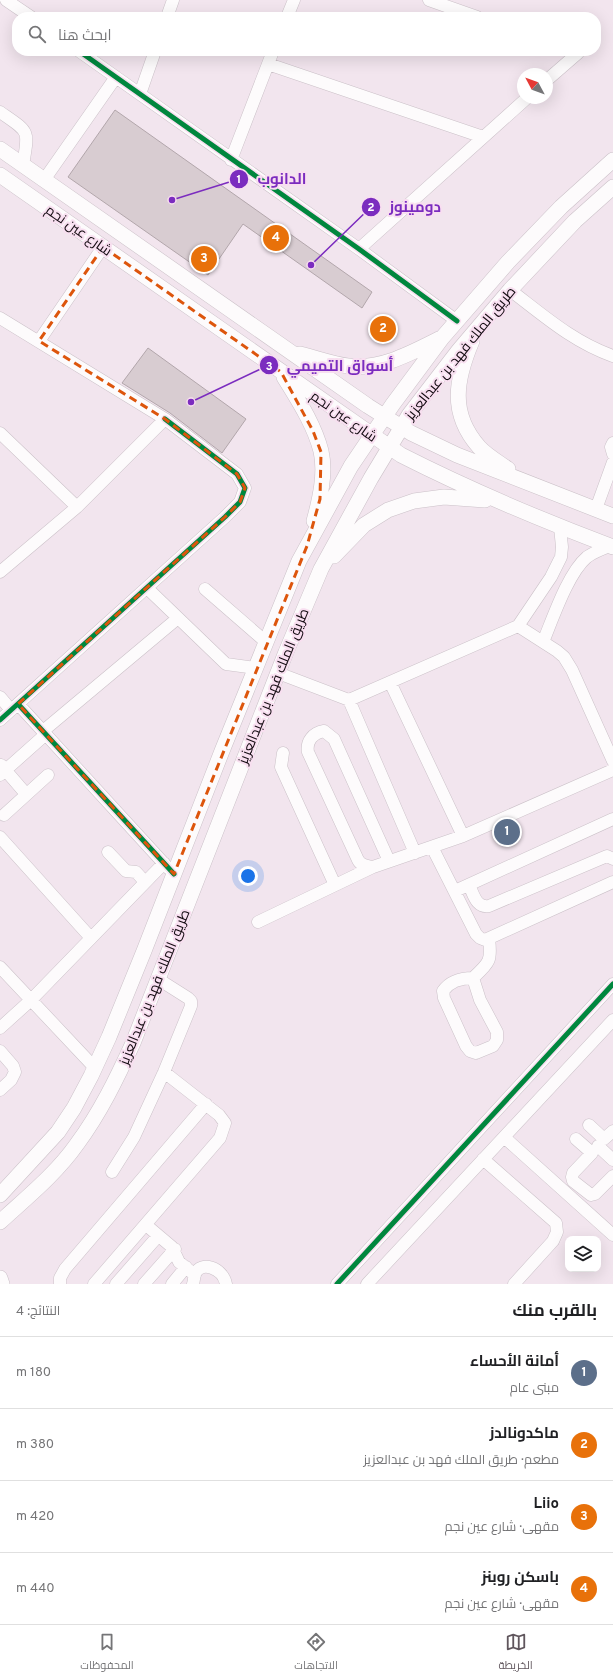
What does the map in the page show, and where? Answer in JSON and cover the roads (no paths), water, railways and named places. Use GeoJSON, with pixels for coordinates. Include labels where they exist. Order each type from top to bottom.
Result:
{"type":"FeatureCollection","features":[{"type":"Feature","properties":{"kind":"main road","name":"شارع عين نجم"},"geometry":{"type":"LineString","coordinates":[[0,149],[290,352],[401,427],[457,455],[613,516]]}},
{"type":"Feature","properties":{"kind":"main road","name":"طريق الملك فهد بن عبدالعزيز"},"geometry":{"type":"LineString","coordinates":[[0,1194],[58,1132],[74,1108],[95,1068],[112,1030],[299,561],[351,466],[384,416],[442,338],[513,256],[561,207],[613,160]]}},
{"type":"Feature","properties":{"kind":"main road","name":"شارع عين نجم"},"geometry":{"type":"LineString","coordinates":[[0,175],[401,455],[443,476],[560,528],[611,546]]}},
{"type":"Feature","properties":{"kind":"main road","name":"طريق الملك فهد بن عبدالعزيز"},"geometry":{"type":"LineString","coordinates":[[0,1222],[53,1172],[77,1145],[113,1087],[134,1043],[278,672],[321,569],[389,447],[409,415],[454,356],[510,290],[575,221],[613,187]]}},
{"type":"Feature","properties":{"kind":"main road"},"geometry":{"type":"LineString","coordinates":[[477,329],[459,377],[458,398],[461,416],[479,448],[523,481]]}},
{"type":"Feature","properties":{"kind":"main road"},"geometry":{"type":"LineString","coordinates":[[290,352],[349,366],[374,365],[397,359],[442,338]]}},
{"type":"Feature","properties":{"kind":"main road"},"geometry":{"type":"LineString","coordinates":[[281,372],[303,408],[314,431],[321,452],[322,477],[320,499],[307,546]]}},
{"type":"Feature","properties":{"kind":"main road"},"geometry":{"type":"LineString","coordinates":[[321,569],[364,525],[388,510],[414,501],[444,496],[502,502]]}},
{"type":"Feature","properties":{"kind":"main road"},"geometry":{"type":"LineString","coordinates":[[0,1278],[2,1284]]}},
{"type":"Feature","properties":{"kind":"street"},"geometry":{"type":"LineString","coordinates":[[6,0],[26,9]]}},
{"type":"Feature","properties":{"kind":"street"},"geometry":{"type":"LineString","coordinates":[[169,12],[173,0]]}},
{"type":"Feature","properties":{"kind":"street"},"geometry":{"type":"LineString","coordinates":[[289,12],[294,0]]}},
{"type":"Feature","properties":{"kind":"street"},"geometry":{"type":"LineString","coordinates":[[429,0],[463,12]]}},
{"type":"Feature","properties":{"kind":"street"},"geometry":{"type":"LineString","coordinates":[[86,56],[231,160],[359,249],[457,321]]}},
{"type":"Feature","properties":{"kind":"street"},"geometry":{"type":"LineString","coordinates":[[140,94],[153,56]]}},
{"type":"Feature","properties":{"kind":"street"},"geometry":{"type":"LineString","coordinates":[[231,160],[271,56]]}},
{"type":"Feature","properties":{"kind":"street"},"geometry":{"type":"LineString","coordinates":[[553,75],[575,56]]}},
{"type":"Feature","properties":{"kind":"street"},"geometry":{"type":"LineString","coordinates":[[268,64],[483,137]]}},
{"type":"Feature","properties":{"kind":"street"},"geometry":{"type":"LineString","coordinates":[[44,180],[116,77]]}},
{"type":"Feature","properties":{"kind":"street"},"geometry":{"type":"LineString","coordinates":[[359,249],[520,104]]}},
{"type":"Feature","properties":{"kind":"street"},"geometry":{"type":"LineString","coordinates":[[0,112],[24,131],[28,138],[23,165]]}},
{"type":"Feature","properties":{"kind":"street"},"geometry":{"type":"LineString","coordinates":[[39,341],[103,247]]}},
{"type":"Feature","properties":{"kind":"street"},"geometry":{"type":"LineString","coordinates":[[510,290],[571,336],[582,343],[613,356]]}},
{"type":"Feature","properties":{"kind":"street"},"geometry":{"type":"LineString","coordinates":[[0,318],[165,419],[237,474],[245,488],[240,502],[225,517],[0,720]]}},
{"type":"Feature","properties":{"kind":"street"},"geometry":{"type":"LineString","coordinates":[[0,572],[77,507],[165,419]]}},
{"type":"Feature","properties":{"kind":"street"},"geometry":{"type":"LineString","coordinates":[[0,433],[77,507]]}},
{"type":"Feature","properties":{"kind":"street"},"geometry":{"type":"LineString","coordinates":[[613,443],[611,447],[613,454]]}},
{"type":"Feature","properties":{"kind":"street"},"geometry":{"type":"LineString","coordinates":[[596,509],[613,462]]}},
{"type":"Feature","properties":{"kind":"street"},"geometry":{"type":"LineString","coordinates":[[349,700],[518,626],[551,577],[561,557],[562,547],[560,528]]}},
{"type":"Feature","properties":{"kind":"street"},"geometry":{"type":"LineString","coordinates":[[543,642],[569,584],[579,566],[592,554],[611,546]]}},
{"type":"Feature","properties":{"kind":"street"},"geometry":{"type":"LineString","coordinates":[[147,588],[226,664],[256,668]]}},
{"type":"Feature","properties":{"kind":"street"},"geometry":{"type":"LineString","coordinates":[[205,589],[266,642]]}},
{"type":"Feature","properties":{"kind":"street"},"geometry":{"type":"LineString","coordinates":[[26,794],[2,770],[44,732],[178,618]]}},
{"type":"Feature","properties":{"kind":"street"},"geometry":{"type":"LineString","coordinates":[[518,626],[564,657],[613,761]]}},
{"type":"Feature","properties":{"kind":"street"},"geometry":{"type":"LineString","coordinates":[[278,672],[349,700],[415,852]]}},
{"type":"Feature","properties":{"kind":"street"},"geometry":{"type":"LineString","coordinates":[[390,682],[463,836]]}},
{"type":"Feature","properties":{"kind":"street"},"geometry":{"type":"LineString","coordinates":[[0,697],[15,707],[44,732],[174,874]]}},
{"type":"Feature","properties":{"kind":"street"},"geometry":{"type":"LineString","coordinates":[[373,867],[360,864],[308,752],[307,746],[310,740],[321,731],[326,732],[334,739],[389,861]]}},
{"type":"Feature","properties":{"kind":"street"},"geometry":{"type":"LineString","coordinates":[[283,753],[282,768],[335,885]]}},
{"type":"Feature","properties":{"kind":"street"},"geometry":{"type":"LineString","coordinates":[[258,922],[373,867],[463,836],[613,770]]}},
{"type":"Feature","properties":{"kind":"street"},"geometry":{"type":"LineString","coordinates":[[4,815],[48,776]]}},
{"type":"Feature","properties":{"kind":"street"},"geometry":{"type":"LineString","coordinates":[[455,892],[612,822]]}},
{"type":"Feature","properties":{"kind":"street"},"geometry":{"type":"LineString","coordinates":[[0,838],[91,938]]}},
{"type":"Feature","properties":{"kind":"street"},"geometry":{"type":"LineString","coordinates":[[432,847],[476,934],[485,940],[613,882]]}},
{"type":"Feature","properties":{"kind":"street"},"geometry":{"type":"LineString","coordinates":[[108,852],[126,870],[136,872],[145,882]]}},
{"type":"Feature","properties":{"kind":"street"},"geometry":{"type":"LineString","coordinates":[[469,885],[478,904],[483,907],[489,906],[608,856],[613,859]]}},
{"type":"Feature","properties":{"kind":"street"},"geometry":{"type":"LineString","coordinates":[[0,1028],[31,1000],[164,863]]}},
{"type":"Feature","properties":{"kind":"street"},"geometry":{"type":"LineString","coordinates":[[473,978],[480,1000],[496,1032],[497,1040],[493,1046],[476,1053],[470,1051],[466,1046],[444,998],[443,990],[448,985],[463,978],[473,978],[487,965],[491,954],[489,939]]}},
{"type":"Feature","properties":{"kind":"street"},"geometry":{"type":"LineString","coordinates":[[0,967],[95,1068]]}},
{"type":"Feature","properties":{"kind":"street"},"geometry":{"type":"LineString","coordinates":[[112,1172],[134,1137],[164,1072],[191,1006],[188,998],[158,979]]}},
{"type":"Feature","properties":{"kind":"street"},"geometry":{"type":"LineString","coordinates":[[337,1284],[613,984]]}},
{"type":"Feature","properties":{"kind":"street"},"geometry":{"type":"LineString","coordinates":[[367,1284],[613,1020]]}},
{"type":"Feature","properties":{"kind":"street"},"geometry":{"type":"LineString","coordinates":[[0,1051],[13,1066],[15,1072],[11,1080],[0,1090]]}},
{"type":"Feature","properties":{"kind":"street"},"geometry":{"type":"LineString","coordinates":[[94,1284],[220,1138],[225,1123],[220,1115],[164,1072]]}},
{"type":"Feature","properties":{"kind":"street"},"geometry":{"type":"LineString","coordinates":[[60,1284],[60,1278],[65,1269],[206,1104]]}},
{"type":"Feature","properties":{"kind":"street"},"geometry":{"type":"LineString","coordinates":[[589,1125],[613,1160]]}},
{"type":"Feature","properties":{"kind":"street"},"geometry":{"type":"LineString","coordinates":[[504,1137],[613,1235]]}},
{"type":"Feature","properties":{"kind":"street"},"geometry":{"type":"LineString","coordinates":[[576,1139],[602,1142]]}},
{"type":"Feature","properties":{"kind":"street"},"geometry":{"type":"LineString","coordinates":[[602,1142],[573,1173],[573,1181],[588,1194],[592,1195],[596,1194],[613,1176]]}},
{"type":"Feature","properties":{"kind":"street"},"geometry":{"type":"LineString","coordinates":[[483,1159],[556,1223],[557,1232],[553,1241],[514,1284]]}},
{"type":"Feature","properties":{"kind":"street"},"geometry":{"type":"LineString","coordinates":[[146,1225],[174,1249],[178,1260],[191,1275]]}},
{"type":"Feature","properties":{"kind":"street"},"geometry":{"type":"LineString","coordinates":[[104,1272],[117,1283],[158,1236]]}},
{"type":"Feature","properties":{"kind":"street"},"geometry":{"type":"LineString","coordinates":[[144,1284],[174,1249]]}},
{"type":"Feature","properties":{"kind":"street"},"geometry":{"type":"LineString","coordinates":[[172,1284],[197,1271],[215,1268],[225,1277],[226,1284]]}},
{"type":"Feature","properties":{"kind":"place","name":"الدانوب"},"geometry":{"type":"Point","coordinates":[172,200]}},
{"type":"Feature","properties":{"kind":"place","name":"باسكن روبنز"},"geometry":{"type":"Point","coordinates":[276,238]}},
{"type":"Feature","properties":{"kind":"place","name":"Liio"},"geometry":{"type":"Point","coordinates":[204,259]}},
{"type":"Feature","properties":{"kind":"place","name":"دومينوز"},"geometry":{"type":"Point","coordinates":[311,265]}},
{"type":"Feature","properties":{"kind":"place","name":"ماكدونالدز"},"geometry":{"type":"Point","coordinates":[383,329]}},
{"type":"Feature","properties":{"kind":"place","name":"أسواق التميمي"},"geometry":{"type":"Point","coordinates":[191,402]}},
{"type":"Feature","properties":{"kind":"place","name":"أمانة الأحساء"},"geometry":{"type":"Point","coordinates":[507,832]}}]}
